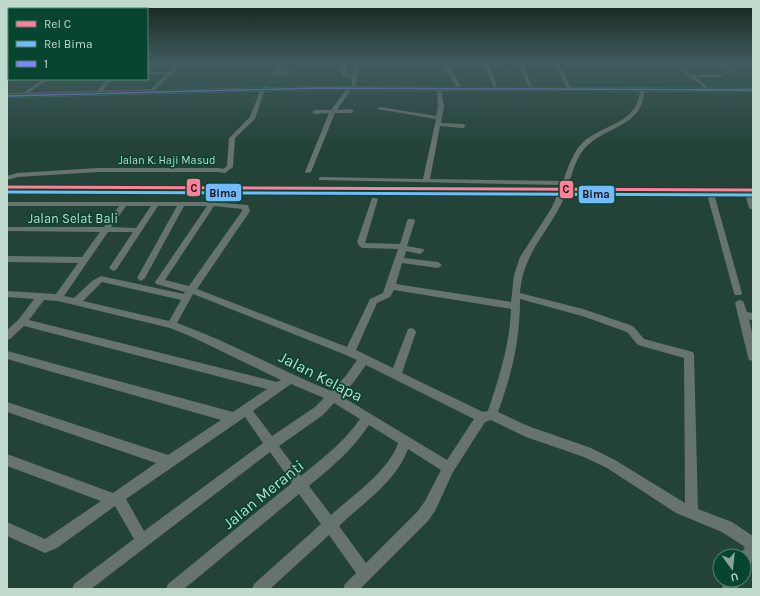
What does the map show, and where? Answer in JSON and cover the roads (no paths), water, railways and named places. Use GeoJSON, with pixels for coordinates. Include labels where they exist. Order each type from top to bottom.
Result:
{"type":"FeatureCollection","features":[{"type":"Feature","properties":{"kind":"highway"},"geometry":{"type":"LineString","coordinates":[[7,94],[70,91]]}},
{"type":"Feature","properties":{"kind":"highway"},"geometry":{"type":"LineString","coordinates":[[7,94],[123,91]]}},
{"type":"Feature","properties":{"kind":"street","name":"Jalan K. Haji Masud"},"geometry":{"type":"LineString","coordinates":[[7,178],[17,175],[98,170],[219,170],[223,172],[230,167],[232,138],[253,118],[265,91]]}},
{"type":"Feature","properties":{"kind":"street"},"geometry":{"type":"LineString","coordinates":[[308,172],[333,111],[349,91]]}},
{"type":"Feature","properties":{"kind":"street"},"geometry":{"type":"LineString","coordinates":[[426,180],[438,121],[440,107],[439,91]]}},
{"type":"Feature","properties":{"kind":"street"},"geometry":{"type":"LineString","coordinates":[[350,589],[430,506],[449,468],[487,416],[504,380],[512,344],[518,276],[522,261],[530,246],[556,208],[580,150],[591,140],[621,123],[632,114],[642,97],[642,91]]}},
{"type":"Feature","properties":{"kind":"street"},"geometry":{"type":"LineString","coordinates":[[380,109],[463,126]]}},
{"type":"Feature","properties":{"kind":"street"},"geometry":{"type":"LineString","coordinates":[[315,112],[351,111]]}},
{"type":"Feature","properties":{"kind":"street"},"geometry":{"type":"LineString","coordinates":[[321,179],[426,180],[565,187],[750,192],[753,208]]}},
{"type":"Feature","properties":{"kind":"street"},"geometry":{"type":"LineString","coordinates":[[710,192],[739,298],[753,357]]}},
{"type":"Feature","properties":{"kind":"street"},"geometry":{"type":"LineString","coordinates":[[374,199],[362,243],[420,251]]}},
{"type":"Feature","properties":{"kind":"street"},"geometry":{"type":"LineString","coordinates":[[7,204],[212,204],[243,206],[247,208],[189,294],[171,325]]}},
{"type":"Feature","properties":{"kind":"street"},"geometry":{"type":"LineString","coordinates":[[58,298],[124,204]]}},
{"type":"Feature","properties":{"kind":"street"},"geometry":{"type":"LineString","coordinates":[[113,268],[156,204]]}},
{"type":"Feature","properties":{"kind":"street"},"geometry":{"type":"LineString","coordinates":[[140,278],[182,204]]}},
{"type":"Feature","properties":{"kind":"street"},"geometry":{"type":"LineString","coordinates":[[212,204],[159,282],[350,352],[487,416],[587,452],[611,464],[681,508],[728,527],[753,545]]}},
{"type":"Feature","properties":{"kind":"street"},"geometry":{"type":"LineString","coordinates":[[350,352],[373,300],[387,295],[397,272],[401,248],[411,221]]}},
{"type":"Feature","properties":{"kind":"street","name":"Jalan Selat Bali"},"geometry":{"type":"LineString","coordinates":[[7,230],[139,230]]}},
{"type":"Feature","properties":{"kind":"street"},"geometry":{"type":"LineString","coordinates":[[7,259],[85,260]]}},
{"type":"Feature","properties":{"kind":"street"},"geometry":{"type":"LineString","coordinates":[[398,260],[438,266]]}},
{"type":"Feature","properties":{"kind":"street"},"geometry":{"type":"LineString","coordinates":[[76,302],[101,279],[189,294]]}},
{"type":"Feature","properties":{"kind":"street"},"geometry":{"type":"LineString","coordinates":[[391,286],[516,300],[590,315],[630,329],[641,342],[689,355],[692,512]]}},
{"type":"Feature","properties":{"kind":"street","name":"Jalan Kelapa"},"geometry":{"type":"LineString","coordinates":[[7,294],[58,298],[171,325],[229,348],[290,379],[334,397],[449,468]]}},
{"type":"Feature","properties":{"kind":"street"},"geometry":{"type":"LineString","coordinates":[[7,336],[22,322],[42,296]]}},
{"type":"Feature","properties":{"kind":"street"},"geometry":{"type":"LineString","coordinates":[[743,314],[753,317]]}},
{"type":"Feature","properties":{"kind":"street"},"geometry":{"type":"LineString","coordinates":[[22,322],[279,387]]}},
{"type":"Feature","properties":{"kind":"street"},"geometry":{"type":"LineString","coordinates":[[397,373],[411,332]]}},
{"type":"Feature","properties":{"kind":"street"},"geometry":{"type":"LineString","coordinates":[[7,355],[234,418]]}},
{"type":"Feature","properties":{"kind":"street"},"geometry":{"type":"LineString","coordinates":[[79,589],[271,444],[320,411],[349,380],[364,359]]}},
{"type":"Feature","properties":{"kind":"street"},"geometry":{"type":"LineString","coordinates":[[7,529],[45,546],[52,543],[290,379]]}},
{"type":"Feature","properties":{"kind":"street"},"geometry":{"type":"LineString","coordinates":[[7,406],[169,461]]}},
{"type":"Feature","properties":{"kind":"street"},"geometry":{"type":"LineString","coordinates":[[246,410],[365,574]]}},
{"type":"Feature","properties":{"kind":"street","name":"Jalan Meranti"},"geometry":{"type":"LineString","coordinates":[[173,589],[350,442],[366,418]]}},
{"type":"Feature","properties":{"kind":"street"},"geometry":{"type":"LineString","coordinates":[[259,589],[394,466],[402,452],[405,440]]}},
{"type":"Feature","properties":{"kind":"street"},"geometry":{"type":"LineString","coordinates":[[7,460],[117,499],[142,542]]}},
{"type":"Feature","properties":{"kind":"rail line","name":"C"},"geometry":{"type":"LineString","coordinates":[[7,187],[753,190]]}},
{"type":"Feature","properties":{"kind":"rail line","name":"Bima"},"geometry":{"type":"LineString","coordinates":[[7,192],[753,195]]}}]}
